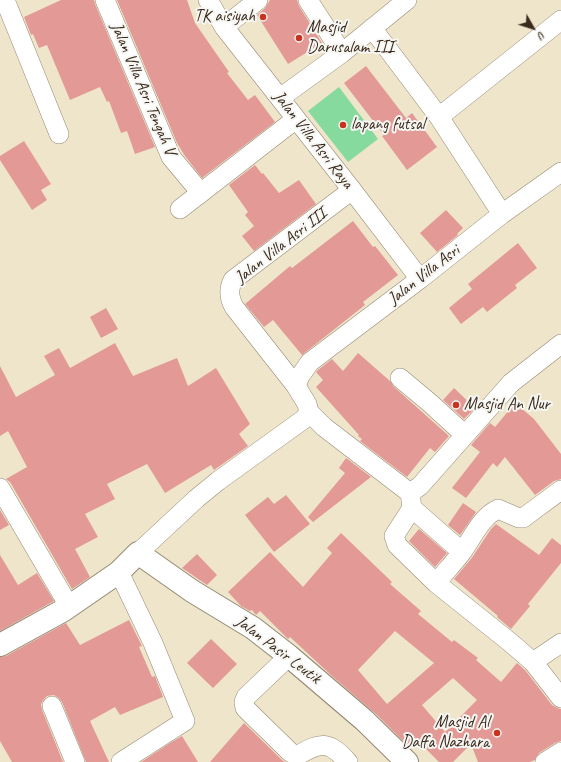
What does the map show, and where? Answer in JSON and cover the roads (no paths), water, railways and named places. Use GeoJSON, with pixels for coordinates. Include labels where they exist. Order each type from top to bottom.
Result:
{"type":"FeatureCollection","features":[{"type":"Feature","properties":{"kind":"street"},"geometry":{"type":"LineString","coordinates":[[5,0],[59,134]]}},
{"type":"Feature","properties":{"kind":"street","name":"Jalan Villa Asri Tengah V"},"geometry":{"type":"LineString","coordinates":[[105,0],[171,157],[201,193]]}},
{"type":"Feature","properties":{"kind":"street","name":"Jalan Villa Asri Raya"},"geometry":{"type":"LineString","coordinates":[[208,0],[224,27],[420,279]]}},
{"type":"Feature","properties":{"kind":"street"},"geometry":{"type":"LineString","coordinates":[[224,27],[258,0]]}},
{"type":"Feature","properties":{"kind":"street"},"geometry":{"type":"LineString","coordinates":[[308,0],[342,53]]}},
{"type":"Feature","properties":{"kind":"street"},"geometry":{"type":"LineString","coordinates":[[280,98],[342,53],[407,0]]}},
{"type":"Feature","properties":{"kind":"street"},"geometry":{"type":"LineString","coordinates":[[439,116],[561,20]]}},
{"type":"Feature","properties":{"kind":"street"},"geometry":{"type":"LineString","coordinates":[[372,28],[439,116],[502,214]]}},
{"type":"Feature","properties":{"kind":"street"},"geometry":{"type":"LineString","coordinates":[[180,210],[296,119]]}},
{"type":"Feature","properties":{"kind":"street","name":"Jalan Villa Asri"},"geometry":{"type":"LineString","coordinates":[[296,386],[300,376],[310,362],[420,279],[502,214],[561,172]]}},
{"type":"Feature","properties":{"kind":"street","name":"Jalan Villa Asri III"},"geometry":{"type":"LineString","coordinates":[[309,412],[308,404],[296,386],[234,307],[231,302],[229,289],[233,280],[352,190]]}},
{"type":"Feature","properties":{"kind":"street"},"geometry":{"type":"LineString","coordinates":[[561,344],[511,383],[420,486],[394,536],[397,546],[436,583],[511,642],[533,662],[561,698]]}},
{"type":"Feature","properties":{"kind":"street"},"geometry":{"type":"LineString","coordinates":[[400,378],[465,435]]}},
{"type":"Feature","properties":{"kind":"street"},"geometry":{"type":"LineString","coordinates":[[0,645],[69,606],[119,572],[196,499],[218,481],[304,419],[309,412],[324,427],[411,501],[462,552]]}},
{"type":"Feature","properties":{"kind":"street"},"geometry":{"type":"LineString","coordinates":[[0,488],[69,606]]}},
{"type":"Feature","properties":{"kind":"street"},"geometry":{"type":"LineString","coordinates":[[436,583],[462,552],[485,518],[492,512],[498,509],[519,518],[523,518],[560,492]]}},
{"type":"Feature","properties":{"kind":"street","name":"Jalan Pasir Leutik"},"geometry":{"type":"LineString","coordinates":[[138,553],[192,591],[254,628],[352,709],[407,762]]}},
{"type":"Feature","properties":{"kind":"street"},"geometry":{"type":"LineString","coordinates":[[119,572],[153,643],[185,721],[121,762]]}},
{"type":"Feature","properties":{"kind":"street"},"geometry":{"type":"LineString","coordinates":[[533,662],[561,644]]}},
{"type":"Feature","properties":{"kind":"street"},"geometry":{"type":"LineString","coordinates":[[289,656],[246,698],[244,702],[245,708],[290,752],[297,756],[316,746],[325,745],[341,754],[348,762]]}},
{"type":"Feature","properties":{"kind":"street"},"geometry":{"type":"LineString","coordinates":[[52,706],[75,762]]}},
{"type":"Feature","properties":{"kind":"street"},"geometry":{"type":"LineString","coordinates":[[545,762],[561,752]]}},
{"type":"Feature","properties":{"kind":"place","name":"TK aisiyah"},"geometry":{"type":"Point","coordinates":[263,17]}},
{"type":"Feature","properties":{"kind":"place","name":"Masjid Darusalam III"},"geometry":{"type":"Point","coordinates":[299,38]}},
{"type":"Feature","properties":{"kind":"place","name":"lapang futsal"},"geometry":{"type":"Point","coordinates":[343,125]}},
{"type":"Feature","properties":{"kind":"place","name":"Masjid An Nur"},"geometry":{"type":"Point","coordinates":[456,405]}},
{"type":"Feature","properties":{"kind":"place","name":"Masjid Al Daffa Nazhara"},"geometry":{"type":"Point","coordinates":[497,733]}}]}
